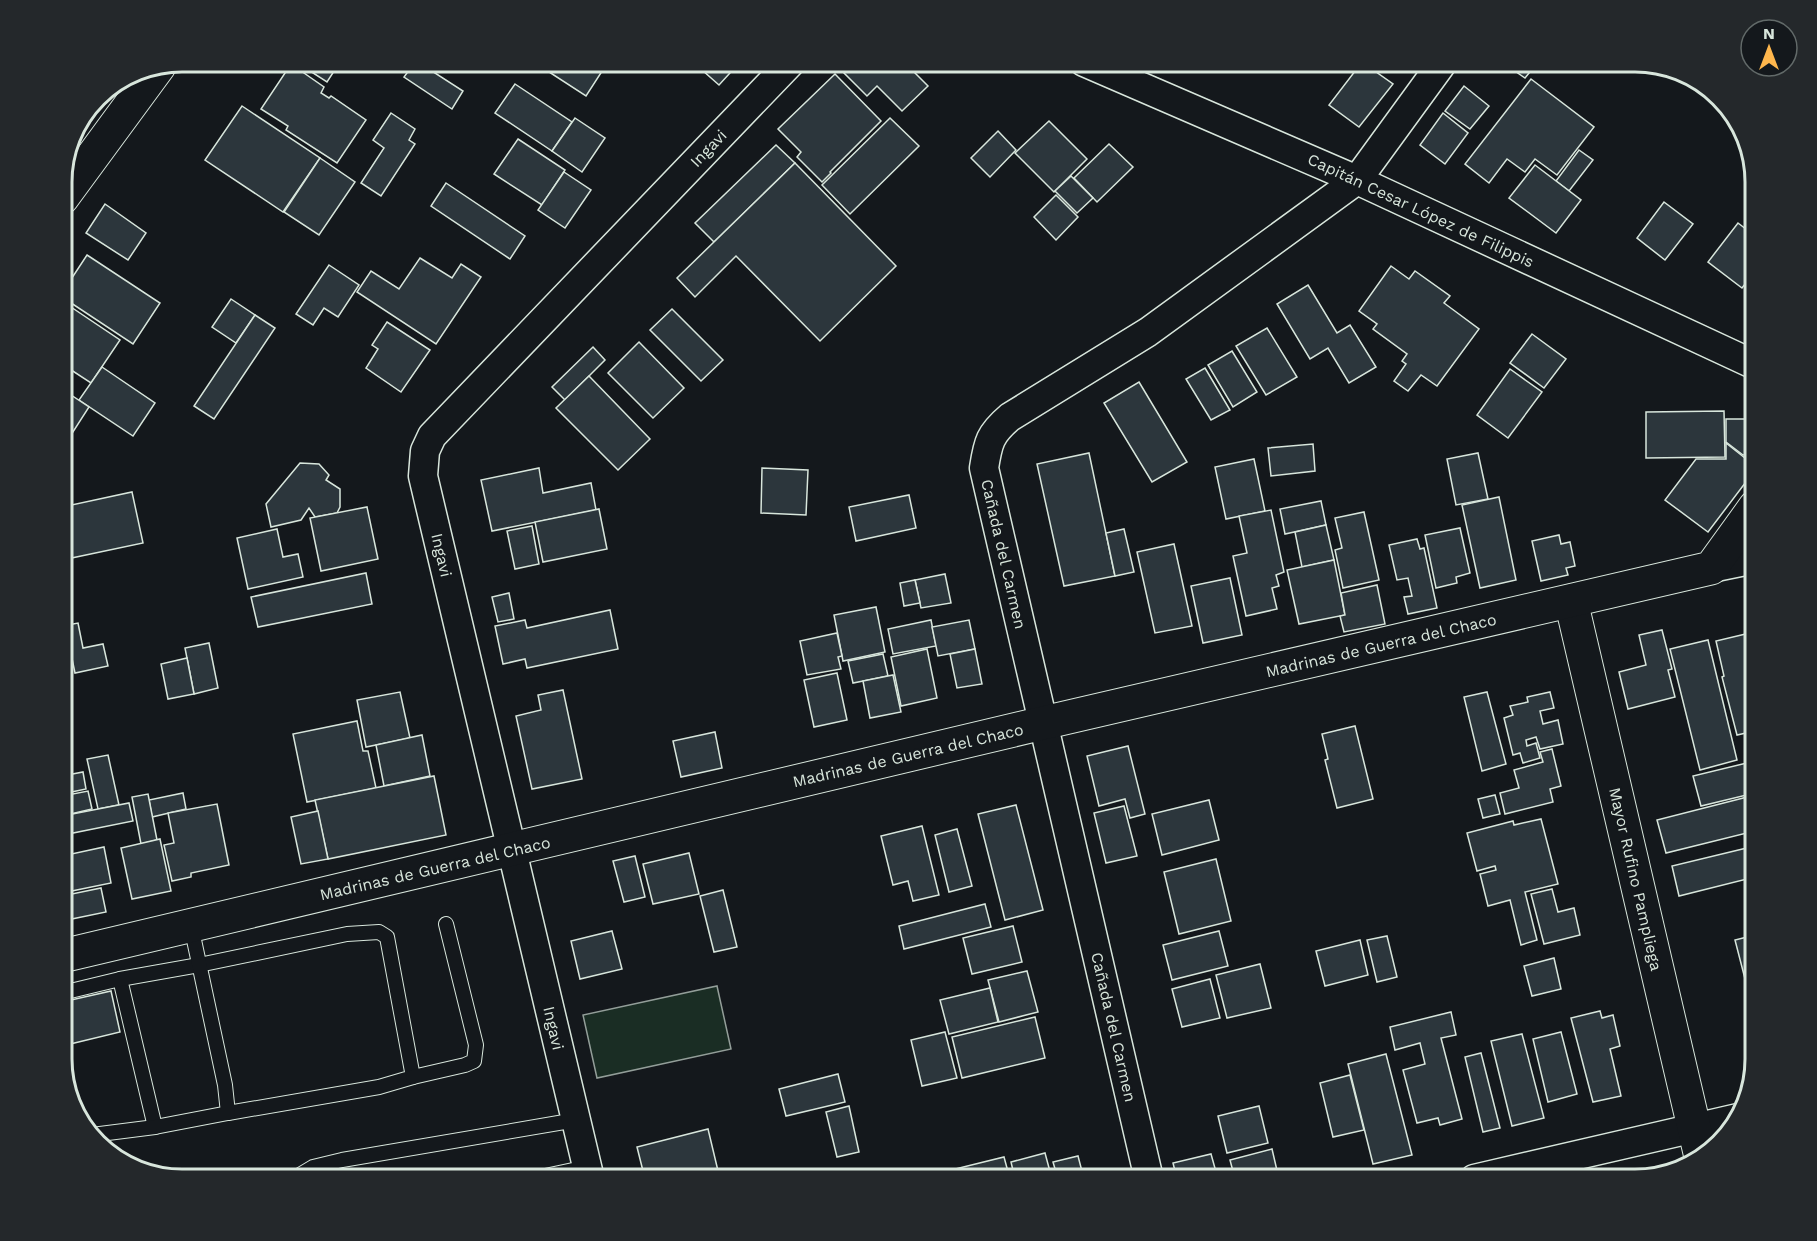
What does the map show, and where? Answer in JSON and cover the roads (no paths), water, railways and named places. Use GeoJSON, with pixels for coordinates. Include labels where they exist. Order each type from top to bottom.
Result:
{"type":"FeatureCollection","features":[{"type":"Feature","properties":{"kind":"street","name":"Ingavi"},"geometry":{"type":"LineString","coordinates":[[587,1169],[423,476],[425,451],[432,436],[781,72]]}},
{"type":"Feature","properties":{"kind":"street","name":"Capitán Cesar López de Filippis"},"geometry":{"type":"LineString","coordinates":[[1107,72],[1357,180],[1745,359]]}},
{"type":"Feature","properties":{"kind":"street","name":"Cañada del Carmen"},"geometry":{"type":"LineString","coordinates":[[1147,1169],[984,468],[987,451],[995,430],[1010,417],[1149,332],[1357,180],[1436,72]]}},
{"type":"Feature","properties":{"kind":"street"},"geometry":{"type":"LineString","coordinates":[[72,184],[151,76]]}},
{"type":"Feature","properties":{"kind":"street"},"geometry":{"type":"LineString","coordinates":[[1711,568],[1745,521]]}},
{"type":"Feature","properties":{"kind":"street","name":"Madrinas de Guerra del Chaco"},"geometry":{"type":"LineString","coordinates":[[72,954],[1043,723],[1745,561]]}},
{"type":"Feature","properties":{"kind":"street","name":"Mayor Rufino Pampliega"},"geometry":{"type":"LineString","coordinates":[[1571,601],[1697,1142]]}},
{"type":"Feature","properties":{"kind":"street"},"geometry":{"type":"LineString","coordinates":[[1534,1169],[1697,1142],[1721,1128]]}},
{"type":"Feature","properties":{"kind":"lane"},"geometry":{"type":"LineString","coordinates":[[101,1134],[155,1127],[379,1087],[474,1061],[476,1045],[446,924]]}},
{"type":"Feature","properties":{"kind":"lane"},"geometry":{"type":"LineString","coordinates":[[191,926],[225,1085],[228,1113]]}},
{"type":"Feature","properties":{"kind":"lane"},"geometry":{"type":"LineString","coordinates":[[72,991],[347,934],[379,932],[387,937],[413,1077]]}},
{"type":"Feature","properties":{"kind":"lane"},"geometry":{"type":"LineString","coordinates":[[120,979],[155,1127]]}},
{"type":"Feature","properties":{"kind":"lane"},"geometry":{"type":"LineString","coordinates":[[310,1169],[342,1160],[576,1120]]}}]}
